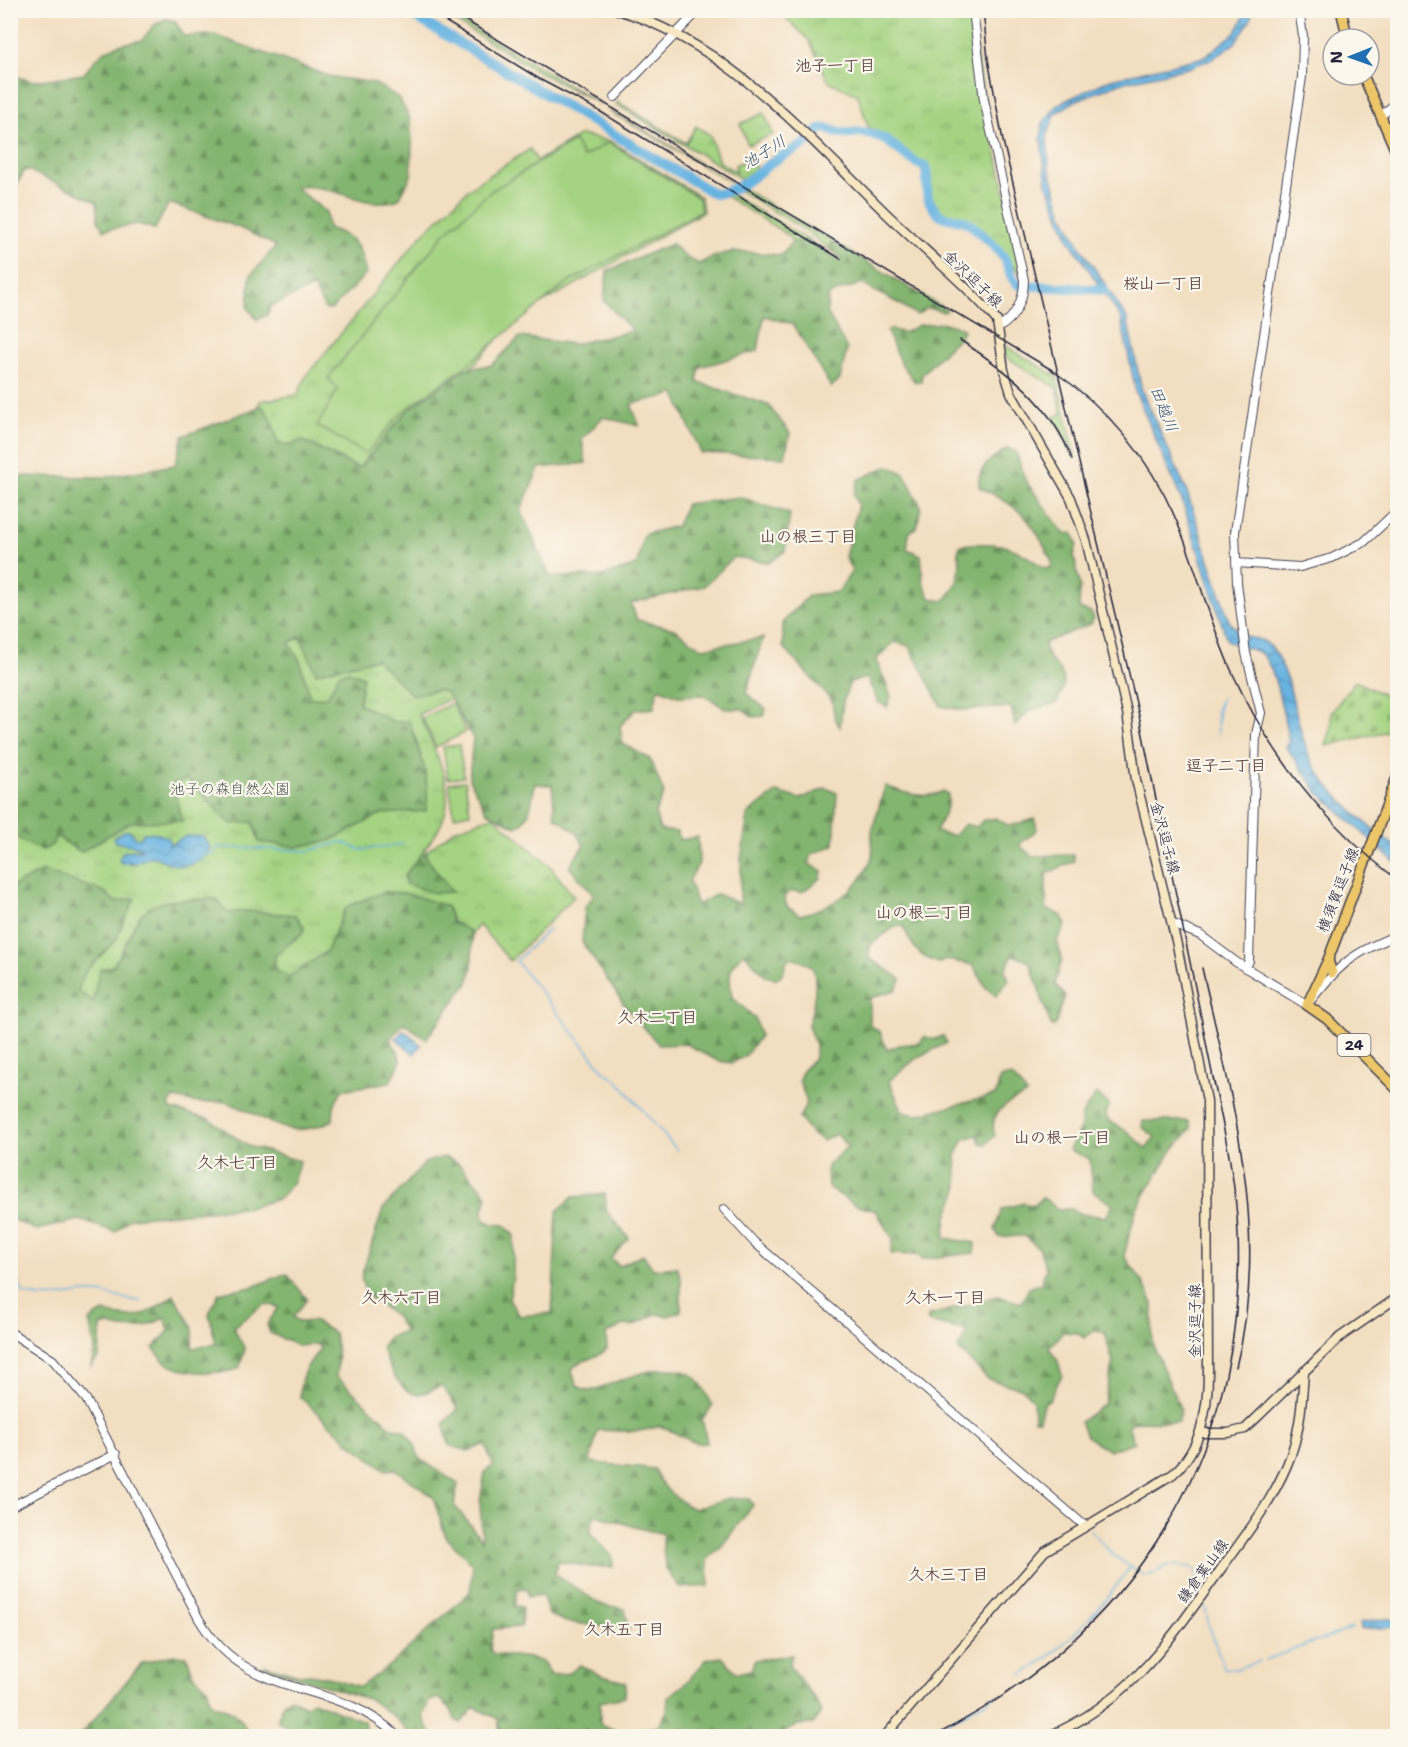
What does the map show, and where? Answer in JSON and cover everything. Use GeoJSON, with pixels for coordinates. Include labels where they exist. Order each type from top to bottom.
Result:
{"type":"FeatureCollection","features":[{"type":"Feature","properties":{"kind":"main road","name":"金沢逗子線"},"geometry":{"type":"LineString","coordinates":[[618,10],[654,22],[676,33],[748,80],[991,314],[1000,327],[1002,356],[1011,393],[1071,498],[1086,540],[1127,712],[1136,780],[1173,924],[1207,1101],[1209,1372],[1207,1404],[1200,1433],[1185,1462],[1173,1474],[1045,1551],[885,1737]]}},
{"type":"Feature","properties":{"kind":"main road"},"geometry":{"type":"LineString","coordinates":[[1341,10],[1345,27]]}},
{"type":"Feature","properties":{"kind":"main road"},"geometry":{"type":"LineString","coordinates":[[1368,87],[1398,156]]}},
{"type":"Feature","properties":{"kind":"main road","name":"横須賀逗子線"},"geometry":{"type":"LineString","coordinates":[[1307,1005],[1328,960],[1398,775]]}},
{"type":"Feature","properties":{"kind":"main road"},"geometry":{"type":"LineString","coordinates":[[1328,960],[1332,973]]}},
{"type":"Feature","properties":{"kind":"main road","name":"24"},"geometry":{"type":"LineString","coordinates":[[1307,1005],[1327,1019],[1398,1090]]}},
{"type":"Feature","properties":{"kind":"main road"},"geometry":{"type":"LineString","coordinates":[[1200,1433],[1228,1434],[1245,1429],[1340,1337],[1398,1297]]}},
{"type":"Feature","properties":{"kind":"main road","name":"鎌倉葉山線"},"geometry":{"type":"LineString","coordinates":[[1049,1737],[1106,1703],[1143,1672],[1179,1630],[1247,1533],[1274,1492],[1296,1440],[1304,1371]]}},
{"type":"Feature","properties":{"kind":"street"},"geometry":{"type":"LineString","coordinates":[[615,97],[699,10]]}},
{"type":"Feature","properties":{"kind":"street"},"geometry":{"type":"LineString","coordinates":[[973,10],[984,100],[1023,276],[1023,294],[1015,313],[1000,327]]}},
{"type":"Feature","properties":{"kind":"street"},"geometry":{"type":"LineString","coordinates":[[1245,968],[1249,961],[1256,734],[1261,713],[1246,653],[1236,563],[1236,517],[1302,77],[1303,36],[1299,10]]}},
{"type":"Feature","properties":{"kind":"street"},"geometry":{"type":"LineString","coordinates":[[1381,116],[1398,101]]}},
{"type":"Feature","properties":{"kind":"street"},"geometry":{"type":"LineString","coordinates":[[1236,563],[1300,567],[1335,557],[1364,542],[1398,510]]}},
{"type":"Feature","properties":{"kind":"street"},"geometry":{"type":"LineString","coordinates":[[1173,924],[1200,935],[1245,968],[1307,1005],[1332,973],[1360,950],[1398,935]]}},
{"type":"Feature","properties":{"kind":"street"},"geometry":{"type":"LineString","coordinates":[[724,1209],[754,1242],[1085,1526]]}},
{"type":"Feature","properties":{"kind":"street"},"geometry":{"type":"LineString","coordinates":[[10,1332],[41,1350],[76,1384],[116,1454],[199,1619],[222,1650],[242,1667],[262,1677],[359,1710],[397,1737]]}},
{"type":"Feature","properties":{"kind":"street"},"geometry":{"type":"LineString","coordinates":[[10,1507],[116,1454]]}},
{"type":"Feature","properties":{"kind":"green space"},"geometry":{"type":"Polygon","coordinates":[[[438,11],[444,11],[601,104],[544,75],[438,11]]]}},
{"type":"Feature","properties":{"kind":"green space"},"geometry":{"type":"Polygon","coordinates":[[[779,11],[969,11],[980,75],[1023,276],[970,224],[941,217],[926,197],[928,177],[925,167],[870,133],[858,95],[828,81],[809,40],[779,11]]]}},
{"type":"Feature","properties":{"kind":"green space"},"geometry":{"type":"Polygon","coordinates":[[[166,19],[175,21],[184,36],[214,35],[332,77],[374,83],[399,98],[410,119],[412,141],[411,176],[399,199],[373,202],[323,189],[295,187],[326,212],[328,228],[351,239],[359,249],[366,274],[332,309],[325,309],[313,287],[271,306],[267,315],[257,320],[248,308],[250,276],[276,246],[240,228],[169,203],[155,229],[138,224],[104,230],[98,221],[97,202],[26,169],[11,193],[11,76],[34,81],[84,74],[102,53],[115,46],[142,40],[154,25],[166,19]]]}},
{"type":"Feature","properties":{"kind":"green space"},"geometry":{"type":"Polygon","coordinates":[[[618,102],[686,143],[696,126],[710,135],[719,162],[736,172],[735,165],[752,158],[756,169],[742,179],[616,104],[618,102]]]}},
{"type":"Feature","properties":{"kind":"green space"},"geometry":{"type":"Polygon","coordinates":[[[609,111],[624,118],[733,183],[609,111]]]}},
{"type":"Feature","properties":{"kind":"green space"},"geometry":{"type":"Polygon","coordinates":[[[764,113],[773,134],[748,145],[740,124],[764,113]]]}},
{"type":"Feature","properties":{"kind":"green space","name":"池子の森自然公園"},"geometry":{"type":"Polygon","coordinates":[[[580,135],[610,141],[701,197],[703,212],[518,317],[467,372],[459,667],[450,699],[419,714],[441,767],[447,795],[442,822],[424,850],[427,855],[427,851],[454,830],[493,816],[550,866],[574,897],[510,961],[479,925],[404,1017],[11,1098],[10,828],[206,535],[260,401],[297,395],[307,375],[420,237],[472,186],[530,149],[537,161],[580,135]]]}},
{"type":"Feature","properties":{"kind":"green space"},"geometry":{"type":"Polygon","coordinates":[[[574,141],[583,157],[609,142],[699,198],[701,211],[567,283],[463,368],[402,412],[366,454],[317,426],[338,389],[328,378],[445,233],[491,191],[574,141]]]}},
{"type":"Feature","properties":{"kind":"green space"},"geometry":{"type":"Polygon","coordinates":[[[740,187],[832,241],[828,248],[805,230],[737,189],[740,187]]]}},
{"type":"Feature","properties":{"kind":"green space"},"geometry":{"type":"Polygon","coordinates":[[[728,193],[808,240],[792,242],[788,235],[727,197],[725,195],[728,193]]]}},
{"type":"Feature","properties":{"kind":"green space"},"geometry":{"type":"Polygon","coordinates":[[[808,240],[840,261],[841,258],[828,248],[832,241],[947,310],[944,312],[928,308],[916,315],[861,283],[828,296],[827,312],[847,349],[840,379],[831,387],[793,324],[764,316],[758,351],[700,367],[697,382],[768,405],[790,433],[785,457],[701,453],[675,394],[631,404],[639,426],[603,417],[582,439],[586,463],[539,468],[521,510],[550,577],[602,576],[637,565],[644,534],[677,526],[686,504],[740,497],[790,514],[785,551],[769,563],[734,557],[704,586],[631,603],[637,620],[674,629],[702,648],[763,638],[746,693],[766,709],[764,716],[753,717],[743,709],[726,709],[704,695],[678,696],[658,688],[654,708],[635,710],[620,726],[623,744],[650,759],[664,793],[655,813],[660,830],[677,832],[680,840],[698,837],[699,863],[689,881],[697,905],[717,894],[740,904],[741,860],[748,814],[777,792],[800,799],[826,788],[837,793],[834,845],[812,854],[809,864],[822,871],[821,878],[802,892],[791,891],[784,896],[787,907],[800,915],[833,903],[851,889],[866,871],[872,856],[872,832],[885,786],[914,794],[929,795],[943,791],[948,795],[948,805],[936,832],[953,836],[965,824],[977,827],[982,821],[996,818],[1009,826],[1035,819],[1037,830],[1019,845],[1032,856],[1073,855],[1074,861],[1046,874],[1046,909],[1061,915],[1066,925],[1057,941],[1062,960],[1055,984],[1065,996],[1055,1026],[1051,1026],[1030,962],[1013,955],[1005,970],[1009,980],[996,996],[986,988],[973,965],[946,960],[939,963],[920,954],[903,926],[895,927],[870,945],[869,958],[901,979],[896,990],[870,998],[870,1026],[880,1032],[887,1050],[899,1045],[920,1043],[924,1037],[935,1039],[943,1036],[947,1043],[918,1057],[889,1081],[903,1112],[916,1115],[996,1095],[1000,1078],[1012,1076],[1027,1094],[1001,1109],[994,1120],[995,1136],[986,1144],[980,1143],[978,1135],[964,1139],[956,1156],[958,1189],[947,1217],[944,1238],[975,1243],[974,1253],[922,1259],[917,1255],[891,1254],[893,1239],[876,1211],[855,1205],[828,1187],[827,1166],[848,1146],[836,1134],[823,1141],[813,1135],[799,1118],[807,1102],[799,1080],[802,1071],[815,1058],[815,1045],[808,1025],[815,985],[815,977],[810,965],[788,957],[783,973],[776,979],[766,976],[744,953],[738,958],[730,972],[732,997],[755,1018],[760,1036],[745,1056],[732,1063],[718,1061],[686,1044],[659,1045],[625,1006],[582,942],[585,907],[594,895],[569,867],[584,845],[576,832],[555,817],[552,785],[535,784],[528,815],[516,827],[487,812],[469,779],[473,738],[447,693],[438,690],[412,695],[376,659],[316,673],[300,636],[289,643],[300,661],[310,698],[327,697],[339,674],[349,671],[363,677],[359,704],[394,722],[409,721],[426,776],[426,811],[381,814],[330,841],[296,847],[259,842],[253,822],[231,824],[187,779],[173,784],[182,821],[131,822],[81,852],[56,836],[52,845],[43,850],[27,844],[11,833],[11,476],[106,477],[175,465],[183,436],[262,406],[272,420],[278,444],[290,446],[301,440],[359,468],[407,411],[465,369],[492,365],[520,337],[574,344],[633,331],[604,301],[607,271],[672,244],[687,258],[699,264],[731,252],[782,255],[792,242],[808,240]]]}},
{"type":"Feature","properties":{"kind":"green space"},"geometry":{"type":"Polygon","coordinates":[[[945,323],[963,329],[961,335],[922,374],[921,382],[915,382],[900,362],[887,331],[890,329],[904,333],[919,325],[945,323]]]}},
{"type":"Feature","properties":{"kind":"green space"},"geometry":{"type":"Polygon","coordinates":[[[1002,344],[1056,376],[1076,458],[1053,417],[1062,414],[1057,388],[1004,356],[1002,344]]]}},
{"type":"Feature","properties":{"kind":"green space"},"geometry":{"type":"Polygon","coordinates":[[[1008,448],[1016,452],[1025,480],[1060,528],[1065,534],[1073,533],[1077,544],[1074,556],[1080,586],[1079,609],[1091,612],[1094,618],[1091,624],[1044,643],[1051,660],[1063,676],[1062,691],[1056,703],[1029,711],[1015,726],[1011,707],[963,710],[941,706],[909,646],[894,642],[876,660],[891,696],[887,707],[878,702],[867,678],[850,682],[843,702],[840,727],[835,719],[832,701],[783,647],[783,622],[809,595],[838,592],[852,571],[845,557],[858,505],[854,495],[858,480],[888,466],[904,473],[921,506],[917,527],[909,533],[907,549],[921,555],[923,581],[930,598],[943,601],[953,590],[960,572],[958,551],[961,545],[1006,546],[1046,569],[1051,567],[1052,562],[1039,536],[1025,517],[1006,502],[980,488],[979,481],[983,469],[991,459],[1008,448]]]}},
{"type":"Feature","properties":{"kind":"green space"},"geometry":{"type":"Polygon","coordinates":[[[1355,681],[1388,697],[1397,721],[1397,729],[1326,746],[1331,727],[1331,713],[1355,681]]]}},
{"type":"Feature","properties":{"kind":"green space"},"geometry":{"type":"Polygon","coordinates":[[[452,703],[466,732],[436,747],[422,718],[452,703]]]}},
{"type":"Feature","properties":{"kind":"green space"},"geometry":{"type":"Polygon","coordinates":[[[459,745],[464,777],[448,779],[443,747],[459,745]]]}},
{"type":"Feature","properties":{"kind":"green space"},"geometry":{"type":"Polygon","coordinates":[[[465,781],[470,813],[454,816],[449,783],[465,781]]]}},
{"type":"Feature","properties":{"kind":"green space"},"geometry":{"type":"Polygon","coordinates":[[[422,853],[452,892],[435,893],[405,884],[405,875],[422,853]]]}},
{"type":"Feature","properties":{"kind":"green space"},"geometry":{"type":"Polygon","coordinates":[[[42,871],[105,892],[115,902],[135,898],[115,941],[85,972],[78,991],[93,1001],[100,969],[113,966],[140,916],[147,909],[156,905],[187,899],[217,899],[227,913],[245,911],[296,915],[304,927],[303,932],[275,956],[275,971],[290,976],[327,951],[344,911],[350,905],[384,892],[405,893],[447,906],[452,922],[472,932],[472,968],[468,983],[426,1039],[404,1023],[390,1039],[400,1060],[390,1082],[342,1090],[334,1105],[333,1120],[301,1130],[288,1129],[225,1102],[199,1103],[174,1098],[169,1105],[171,1109],[209,1119],[248,1146],[300,1161],[293,1182],[280,1198],[252,1207],[130,1218],[115,1232],[79,1220],[36,1230],[11,1219],[10,888],[42,871]]]}},
{"type":"Feature","properties":{"kind":"green space"},"geometry":{"type":"Polygon","coordinates":[[[1096,1094],[1109,1104],[1107,1120],[1127,1131],[1146,1148],[1155,1137],[1142,1127],[1143,1121],[1189,1121],[1191,1128],[1169,1155],[1136,1209],[1124,1256],[1143,1282],[1153,1304],[1152,1343],[1180,1408],[1179,1422],[1136,1421],[1128,1425],[1134,1442],[1109,1451],[1086,1436],[1080,1422],[1104,1404],[1113,1363],[1105,1333],[1096,1330],[1084,1338],[1078,1333],[1063,1332],[1049,1348],[1058,1361],[1062,1375],[1050,1399],[1043,1404],[1039,1420],[1034,1420],[1033,1400],[1023,1389],[988,1379],[958,1349],[967,1331],[928,1322],[928,1316],[997,1296],[1021,1303],[1029,1288],[1041,1283],[1046,1269],[1040,1250],[1025,1236],[999,1237],[995,1229],[1002,1209],[1024,1203],[1034,1206],[1042,1197],[1058,1209],[1071,1209],[1081,1214],[1106,1217],[1113,1205],[1093,1191],[1090,1159],[1069,1150],[1081,1127],[1081,1116],[1096,1094]]]}},
{"type":"Feature","properties":{"kind":"green space"},"geometry":{"type":"Polygon","coordinates":[[[444,1157],[458,1163],[484,1191],[487,1197],[483,1210],[484,1219],[493,1224],[505,1225],[514,1236],[513,1277],[509,1300],[520,1316],[552,1313],[557,1211],[573,1197],[605,1194],[607,1212],[629,1238],[611,1258],[619,1266],[643,1254],[653,1269],[677,1267],[681,1278],[681,1311],[668,1316],[656,1314],[632,1326],[624,1325],[606,1334],[607,1349],[579,1363],[572,1370],[577,1384],[582,1389],[590,1391],[629,1377],[658,1370],[672,1369],[685,1372],[699,1381],[713,1406],[702,1419],[707,1443],[689,1440],[659,1426],[637,1431],[598,1430],[590,1461],[654,1469],[670,1492],[694,1509],[729,1498],[749,1499],[753,1505],[721,1547],[707,1559],[709,1586],[680,1588],[665,1568],[662,1533],[594,1515],[590,1533],[612,1556],[613,1567],[590,1567],[557,1561],[555,1574],[600,1604],[625,1609],[629,1630],[566,1622],[549,1615],[542,1595],[528,1597],[527,1588],[517,1589],[514,1606],[522,1607],[521,1627],[493,1629],[490,1650],[494,1654],[531,1658],[543,1662],[551,1675],[570,1673],[580,1665],[602,1676],[626,1682],[625,1697],[600,1702],[600,1724],[623,1733],[659,1726],[667,1711],[668,1697],[685,1684],[707,1659],[722,1657],[737,1673],[751,1670],[755,1660],[792,1655],[789,1666],[815,1699],[821,1712],[813,1724],[796,1725],[779,1736],[494,1736],[500,1732],[498,1719],[474,1707],[461,1723],[455,1720],[451,1709],[439,1698],[429,1701],[423,1717],[432,1736],[412,1736],[395,1718],[371,1700],[264,1667],[265,1665],[299,1675],[310,1674],[332,1678],[360,1687],[392,1663],[470,1592],[473,1564],[446,1538],[433,1497],[395,1469],[386,1470],[351,1444],[300,1397],[301,1382],[305,1371],[320,1349],[317,1344],[298,1346],[270,1333],[267,1324],[279,1307],[265,1304],[233,1327],[245,1349],[239,1369],[222,1372],[191,1371],[165,1362],[153,1348],[169,1331],[165,1317],[138,1328],[101,1326],[99,1357],[91,1366],[95,1348],[89,1321],[103,1312],[125,1317],[142,1315],[174,1295],[193,1328],[192,1348],[216,1344],[209,1314],[218,1294],[256,1286],[287,1274],[307,1299],[293,1317],[300,1322],[314,1321],[334,1333],[338,1358],[336,1376],[392,1428],[404,1430],[415,1445],[419,1458],[458,1484],[454,1505],[482,1540],[480,1502],[485,1472],[493,1465],[485,1444],[469,1451],[450,1446],[443,1424],[458,1409],[442,1386],[419,1394],[406,1390],[400,1384],[381,1347],[389,1337],[405,1331],[395,1315],[374,1302],[365,1292],[361,1277],[383,1209],[426,1162],[444,1157]]]}},
{"type":"Feature","properties":{"kind":"green space"},"geometry":{"type":"Polygon","coordinates":[[[172,1655],[187,1656],[193,1674],[208,1689],[210,1703],[233,1712],[241,1719],[250,1736],[80,1736],[142,1663],[172,1655]]]}},
{"type":"Feature","properties":{"kind":"green space"},"geometry":{"type":"Polygon","coordinates":[[[290,1698],[306,1706],[313,1701],[364,1721],[366,1736],[296,1736],[277,1720],[284,1702],[290,1698]]]}},
{"type":"Feature","properties":{"kind":"water"},"geometry":{"type":"Polygon","coordinates":[[[1247,11],[1253,11],[1250,21],[1235,43],[1212,59],[1188,68],[1120,83],[1075,101],[1056,113],[1047,135],[1049,168],[1063,214],[1080,246],[1127,318],[1142,391],[1186,489],[1230,624],[1243,635],[1265,642],[1275,652],[1288,683],[1310,758],[1318,772],[1344,803],[1397,848],[1397,864],[1318,792],[1286,747],[1289,742],[1282,708],[1276,682],[1267,661],[1257,651],[1235,645],[1227,640],[1182,501],[1136,393],[1121,318],[1069,240],[1047,184],[1041,140],[1043,123],[1058,104],[1111,79],[1204,57],[1236,32],[1247,11]]]}},
{"type":"Feature","properties":{"kind":"water"},"geometry":{"type":"Polygon","coordinates":[[[124,831],[131,831],[135,838],[141,838],[143,833],[156,833],[169,838],[169,845],[186,836],[204,837],[210,847],[209,853],[201,860],[187,866],[174,865],[152,856],[134,863],[121,863],[119,860],[123,852],[141,847],[115,842],[114,837],[124,831]]]}},
{"type":"Feature","properties":{"kind":"water"},"geometry":{"type":"Polygon","coordinates":[[[404,1030],[421,1045],[414,1054],[396,1039],[404,1030]]]}},
{"type":"Feature","properties":{"kind":"water"},"geometry":{"type":"Polygon","coordinates":[[[1397,1619],[1397,1627],[1361,1629],[1360,1623],[1397,1619]]]}},
{"type":"Feature","properties":{"kind":"waterway","name":"池子川"},"geometry":{"type":"LineString","coordinates":[[403,10],[715,194],[731,190],[745,182],[777,159],[808,141],[820,129],[826,128],[840,133],[864,132],[875,135],[925,167],[929,201],[937,212],[966,222],[984,236],[1004,258],[1013,280],[1019,285],[1104,290]]}},
{"type":"Feature","properties":{"kind":"waterway"},"geometry":{"type":"LineString","coordinates":[[1222,697],[1218,709],[1218,734],[1217,709],[1222,697]]}},
{"type":"Feature","properties":{"kind":"waterway"},"geometry":{"type":"LineString","coordinates":[[209,853],[213,854],[218,847],[308,851],[342,842],[361,850],[404,844]]}},
{"type":"Feature","properties":{"kind":"waterway"},"geometry":{"type":"LineString","coordinates":[[549,929],[516,961],[605,1072],[616,1079],[677,1150]]}},
{"type":"Feature","properties":{"kind":"waterway"},"geometry":{"type":"LineString","coordinates":[[10,1271],[16,1275],[23,1293],[33,1296],[53,1297],[97,1293],[143,1301]]}},
{"type":"Feature","properties":{"kind":"waterway"},"geometry":{"type":"LineString","coordinates":[[1089,1529],[1113,1555],[1143,1575],[1151,1575],[1168,1565],[1191,1567],[1196,1571],[1199,1587]]}},
{"type":"Feature","properties":{"kind":"waterway"},"geometry":{"type":"LineString","coordinates":[[1021,1675],[1053,1653],[1082,1627],[1131,1566]]}},
{"type":"Feature","properties":{"kind":"waterway"},"geometry":{"type":"LineString","coordinates":[[1204,1602],[1209,1626],[1224,1668],[1236,1669],[1260,1661]]}},
{"type":"Feature","properties":{"kind":"waterway"},"geometry":{"type":"LineString","coordinates":[[1265,1660],[1353,1628]]}},
{"type":"Feature","properties":{"kind":"waterway"},"geometry":{"type":"LineString","coordinates":[[923,1736],[997,1695]]}},
{"type":"Feature","properties":{"kind":"railway"},"geometry":{"type":"LineString","coordinates":[[427,10],[541,80],[596,109],[841,259]]}},
{"type":"Feature","properties":{"kind":"railway"},"geometry":{"type":"LineString","coordinates":[[448,10],[1052,370],[1092,401],[1126,437],[1154,477],[1166,499],[1177,522],[1224,654],[1263,731],[1302,786],[1324,812],[1372,859],[1398,880]]}},
{"type":"Feature","properties":{"kind":"railway"},"geometry":{"type":"LineString","coordinates":[[934,1736],[1003,1695],[1065,1648],[1118,1593],[1162,1532],[1197,1465],[1222,1393],[1236,1316],[1237,1212],[1227,1144],[1140,720],[1003,141],[988,59],[983,10]]}},
{"type":"Feature","properties":{"kind":"railway"},"geometry":{"type":"LineString","coordinates":[[960,340],[995,364],[1026,390],[1052,421],[1072,459]]}},
{"type":"Feature","properties":{"kind":"railway"},"geometry":{"type":"LineString","coordinates":[[1202,968],[1235,1117],[1249,1216],[1250,1266],[1246,1317],[1236,1367]]}},
{"type":"Feature","properties":{"kind":"district","name":"池子一丁目"},"geometry":{"type":"Point","coordinates":[835,65]}},
{"type":"Feature","properties":{"kind":"district","name":"桜山一丁目"},"geometry":{"type":"Point","coordinates":[1163,283]}},
{"type":"Feature","properties":{"kind":"district","name":"山の根三丁目"},"geometry":{"type":"Point","coordinates":[808,536]}},
{"type":"Feature","properties":{"kind":"district","name":"逗子二丁目"},"geometry":{"type":"Point","coordinates":[1226,765]}},
{"type":"Feature","properties":{"kind":"district","name":"山の根二丁目"},"geometry":{"type":"Point","coordinates":[924,912]}},
{"type":"Feature","properties":{"kind":"district","name":"久木二丁目"},"geometry":{"type":"Point","coordinates":[657,1017]}},
{"type":"Feature","properties":{"kind":"district","name":"山の根一丁目"},"geometry":{"type":"Point","coordinates":[1062,1137]}},
{"type":"Feature","properties":{"kind":"district","name":"久木七丁目"},"geometry":{"type":"Point","coordinates":[237,1162]}},
{"type":"Feature","properties":{"kind":"district","name":"久木六丁目"},"geometry":{"type":"Point","coordinates":[401,1297]}},
{"type":"Feature","properties":{"kind":"district","name":"久木一丁目"},"geometry":{"type":"Point","coordinates":[945,1297]}},
{"type":"Feature","properties":{"kind":"district","name":"久木三丁目"},"geometry":{"type":"Point","coordinates":[948,1574]}},
{"type":"Feature","properties":{"kind":"district","name":"久木五丁目"},"geometry":{"type":"Point","coordinates":[624,1629]}},
{"type":"Feature","properties":{"kind":"water label","name":"田越川"},"geometry":{"type":"Point","coordinates":[1164,409]}}]}
